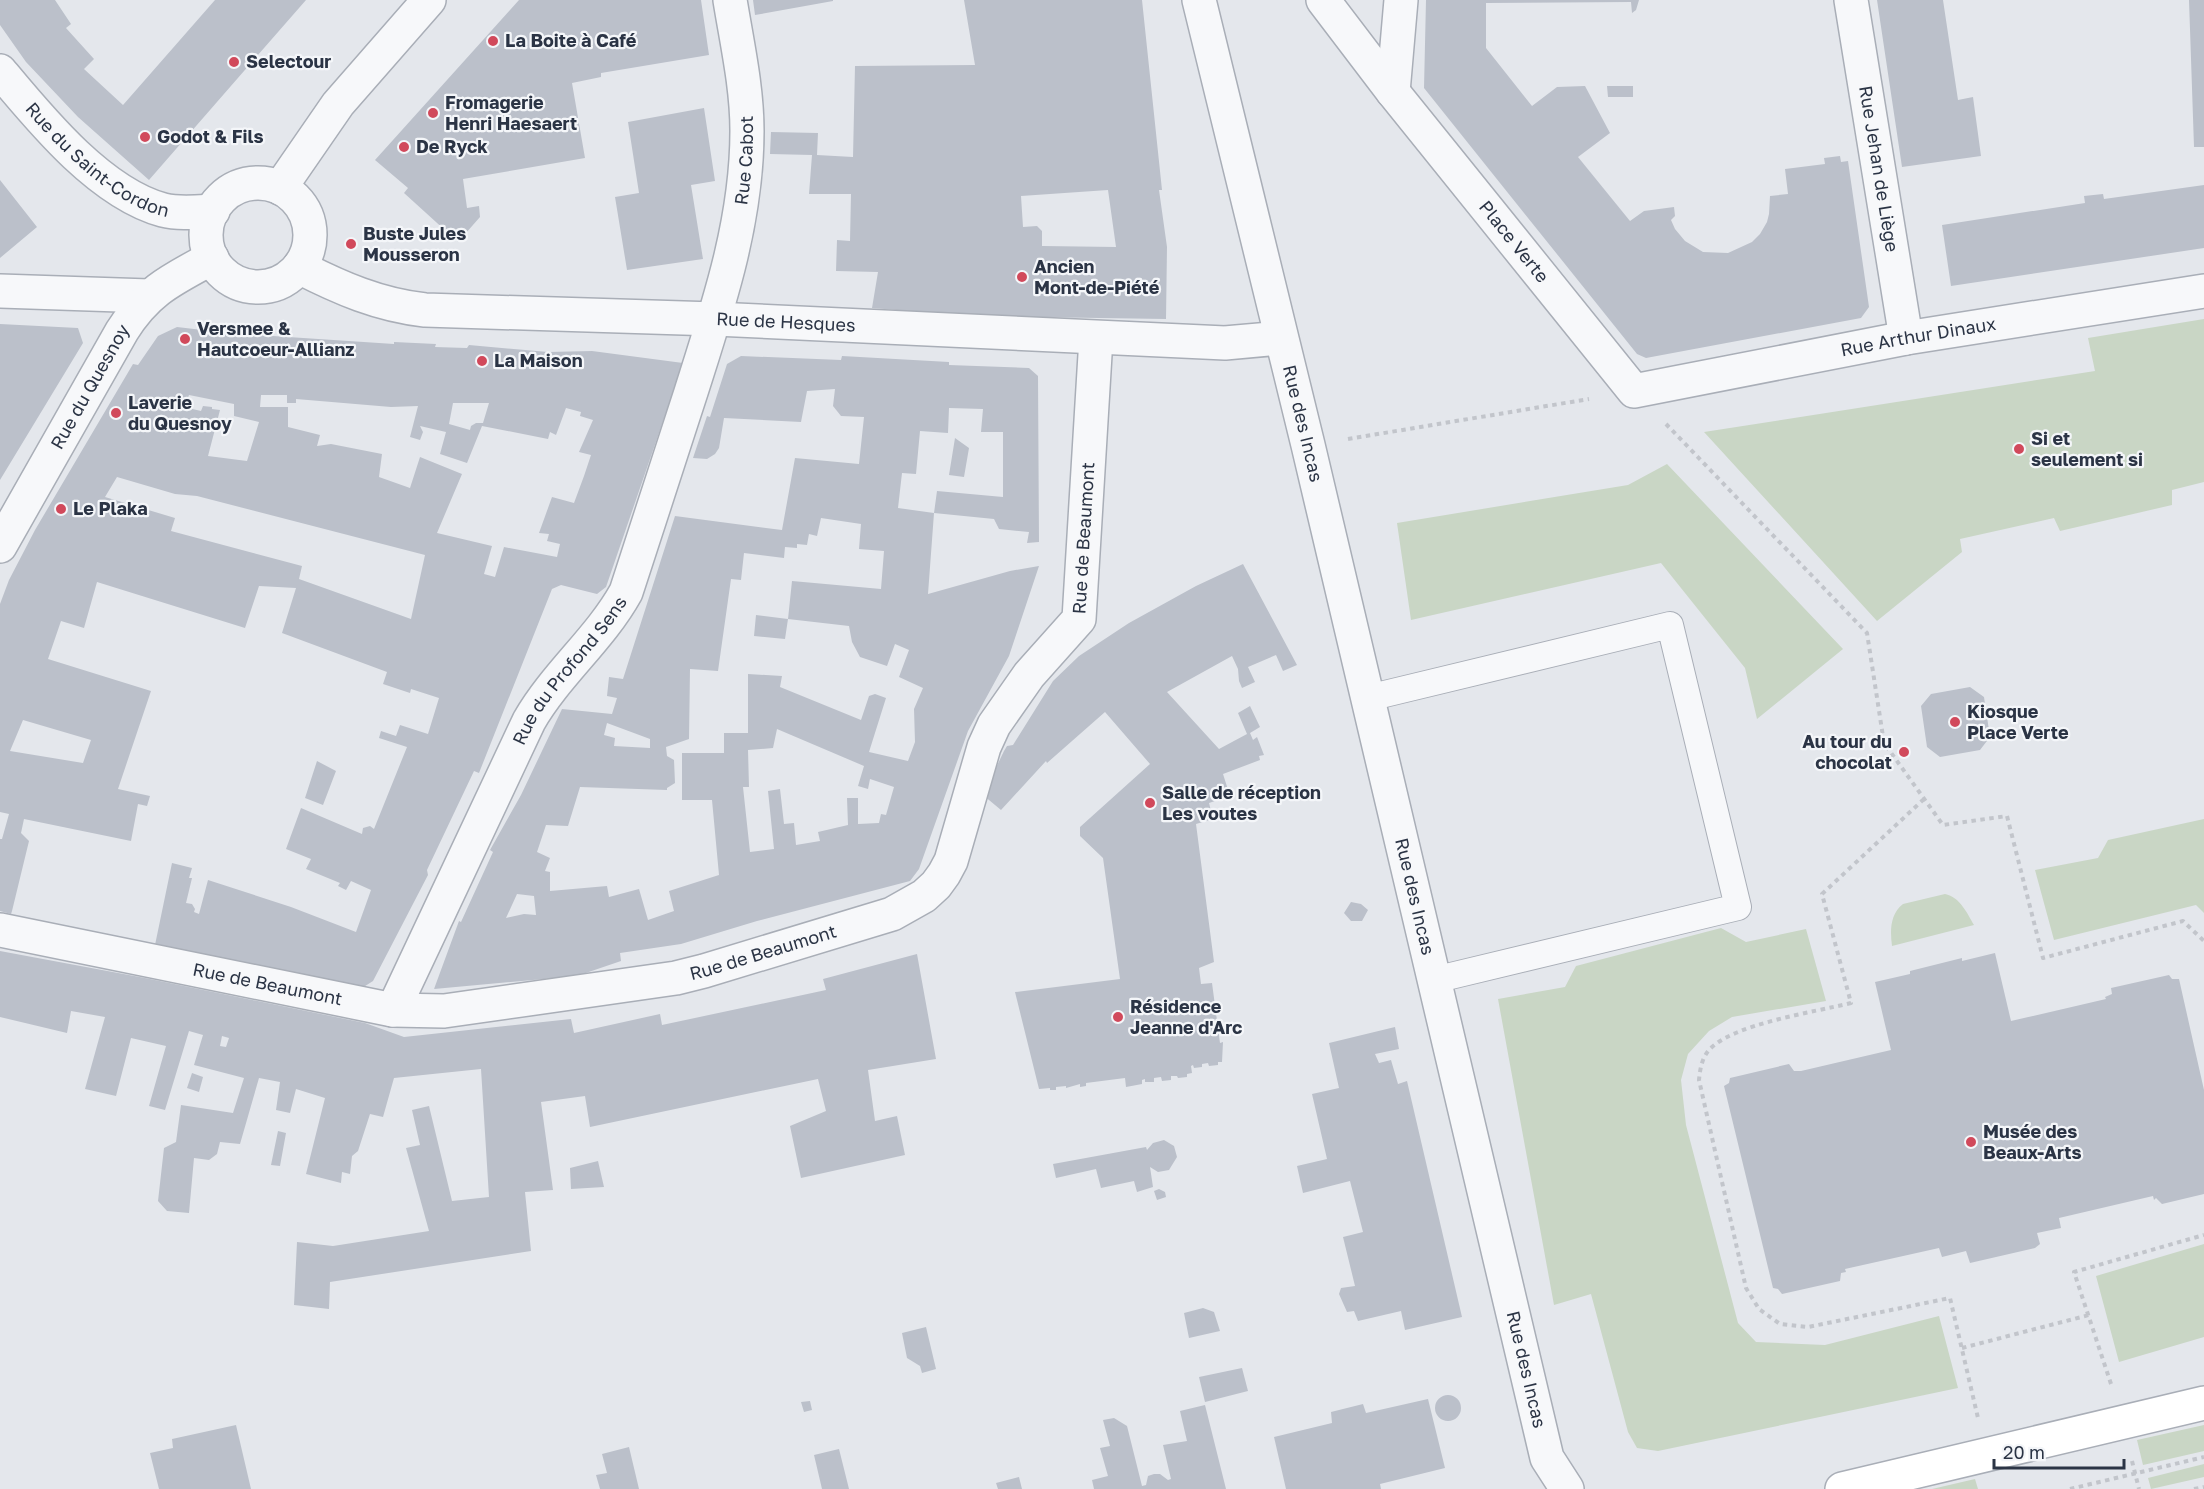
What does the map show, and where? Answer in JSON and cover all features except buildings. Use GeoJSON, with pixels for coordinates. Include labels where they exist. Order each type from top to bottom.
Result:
{"type":"FeatureCollection","features":[{"type":"Feature","properties":{"kind":"main road"},"geometry":{"type":"LineString","coordinates":[[1842,1489],[2204,1403]]}},
{"type":"Feature","properties":{"kind":"street"},"geometry":{"type":"LineString","coordinates":[[280,188],[338,104],[429,0]]}},
{"type":"Feature","properties":{"kind":"street","name":"Rue Cabot"},"geometry":{"type":"LineString","coordinates":[[715,319],[736,241],[746,158],[746,105],[730,0]]}},
{"type":"Feature","properties":{"kind":"street"},"geometry":{"type":"LineString","coordinates":[[1199,0],[1281,338]]}},
{"type":"Feature","properties":{"kind":"street","name":"Place Verte"},"geometry":{"type":"LineString","coordinates":[[1323,0],[1393,92],[1634,391]]}},
{"type":"Feature","properties":{"kind":"street"},"geometry":{"type":"LineString","coordinates":[[1393,92],[1401,0]]}},
{"type":"Feature","properties":{"kind":"street","name":"Rue Jehan de Liège"},"geometry":{"type":"LineString","coordinates":[[1851,0],[1906,338]]}},
{"type":"Feature","properties":{"kind":"street","name":"Rue du Saint-Cordon"},"geometry":{"type":"LineString","coordinates":[[0,71],[71,150],[96,172],[122,190],[162,210],[190,213],[213,210]]}},
{"type":"Feature","properties":{"kind":"street"},"geometry":{"type":"LineString","coordinates":[[259,183],[280,188],[297,201],[307,219],[310,233],[308,248],[299,267],[288,277],[275,284],[254,286],[232,280],[221,271],[212,258],[207,238],[209,217],[226,194],[239,187],[259,183]]}},
{"type":"Feature","properties":{"kind":"street","name":"Rue du Quesnoy"},"geometry":{"type":"LineString","coordinates":[[0,546],[136,309],[163,285],[212,258]]}},
{"type":"Feature","properties":{"kind":"street","name":"Rue de Hesques"},"geometry":{"type":"LineString","coordinates":[[299,267],[357,295],[403,307],[437,310],[715,319],[1224,343],[1281,338]]}},
{"type":"Feature","properties":{"kind":"street"},"geometry":{"type":"LineString","coordinates":[[0,291],[148,296]]}},
{"type":"Feature","properties":{"kind":"street","name":"Rue Arthur Dinaux"},"geometry":{"type":"LineString","coordinates":[[1634,391],[1906,338],[2204,291]]}},
{"type":"Feature","properties":{"kind":"street","name":"Rue du Profond Sens"},"geometry":{"type":"LineString","coordinates":[[393,1010],[529,720],[540,702],[607,620],[626,592],[715,319]]}},
{"type":"Feature","properties":{"kind":"street","name":"Rue de Beaumont"},"geometry":{"type":"LineString","coordinates":[[0,930],[393,1010],[444,1011],[686,976],[892,914],[924,896],[936,885],[951,861],[984,747],[994,725],[1029,675],[1079,619],[1096,338]]}},
{"type":"Feature","properties":{"kind":"street","name":"Rue des Incas"},"geometry":{"type":"LineString","coordinates":[[1281,338],[1434,980],[1544,1473]]}},
{"type":"Feature","properties":{"kind":"street"},"geometry":{"type":"LineString","coordinates":[[1544,1473],[1567,1489]]}},
{"type":"Feature","properties":{"kind":"lane"},"geometry":{"type":"LineString","coordinates":[[1368,698],[1670,625],[1738,907],[1434,980]]}},
{"type":"Feature","properties":{"kind":"path"},"geometry":{"type":"LineString","coordinates":[[1308,445],[1634,391],[1867,633],[1884,743],[1943,825],[2007,816],[2043,958],[2182,921],[2204,941]]}},
{"type":"Feature","properties":{"kind":"path"},"geometry":{"type":"LineString","coordinates":[[1924,799],[1822,894],[1851,1004],[1751,1027],[1727,1035],[1708,1050],[1701,1066],[1699,1080],[1746,1287],[1759,1309],[1780,1324],[1808,1327],[1950,1298],[1986,1455]]}},
{"type":"Feature","properties":{"kind":"path"},"geometry":{"type":"LineString","coordinates":[[2123,1422],[2074,1272],[2204,1235]]}},
{"type":"Feature","properties":{"kind":"path"},"geometry":{"type":"LineString","coordinates":[[1962,1348],[2089,1315]]}},
{"type":"Feature","properties":{"kind":"path"},"geometry":{"type":"LineString","coordinates":[[2070,1489],[2204,1457]]}},
{"type":"Feature","properties":{"kind":"path"},"geometry":{"type":"LineString","coordinates":[[2194,1489],[2204,1487]]}},
{"type":"Feature","properties":{"kind":"green space"},"geometry":{"type":"Polygon","coordinates":[[[2204,319],[2204,482],[2172,490],[2172,505],[2060,531],[2054,518],[1960,539],[1962,552],[1877,621],[1704,432],[2095,371],[2088,338],[2204,319]]]}},
{"type":"Feature","properties":{"kind":"green space"},"geometry":{"type":"Polygon","coordinates":[[[1667,464],[1843,649],[1757,719],[1745,668],[1661,563],[1411,620],[1397,523],[1628,485],[1667,464]]]}},
{"type":"Feature","properties":{"kind":"green space"},"geometry":{"type":"Polygon","coordinates":[[[2204,819],[2204,913],[2196,905],[2054,940],[2035,870],[2098,858],[2108,840],[2204,819]]]}},
{"type":"Feature","properties":{"kind":"green space"},"geometry":{"type":"Polygon","coordinates":[[[1945,894],[1959,902],[1974,925],[1892,946],[1892,923],[1903,904],[1945,894]]]}},
{"type":"Feature","properties":{"kind":"green space"},"geometry":{"type":"Polygon","coordinates":[[[1721,928],[1746,942],[1806,929],[1826,1001],[1732,1017],[1709,1031],[1688,1054],[1681,1080],[1686,1125],[1738,1323],[1756,1342],[1825,1345],[1939,1316],[1958,1388],[1658,1451],[1637,1448],[1628,1432],[1591,1294],[1554,1305],[1498,999],[1565,987],[1576,966],[1721,928]]]}},
{"type":"Feature","properties":{"kind":"green space"},"geometry":{"type":"Polygon","coordinates":[[[2204,1244],[2204,1337],[2119,1362],[2096,1276],[2204,1244]]]}},
{"type":"Feature","properties":{"kind":"green space"},"geometry":{"type":"Polygon","coordinates":[[[2204,1425],[2204,1451],[2143,1465],[2137,1440],[2204,1425]]]}},
{"type":"Feature","properties":{"kind":"green space"},"geometry":{"type":"Polygon","coordinates":[[[2204,1464],[2204,1477],[2151,1489],[2148,1478],[2204,1464]]]}},
{"type":"Feature","properties":{"kind":"green space"},"geometry":{"type":"Polygon","coordinates":[[[1975,1479],[1978,1489],[1932,1489],[1975,1479]]]}},
{"type":"Feature","properties":{"kind":"place","name":"La Boite à Café"},"geometry":{"type":"Point","coordinates":[493,41]}},
{"type":"Feature","properties":{"kind":"place","name":"Selectour"},"geometry":{"type":"Point","coordinates":[234,62]}},
{"type":"Feature","properties":{"kind":"place","name":"Fromagerie Henri Haesaert"},"geometry":{"type":"Point","coordinates":[433,113]}},
{"type":"Feature","properties":{"kind":"place","name":"Godot & Fils"},"geometry":{"type":"Point","coordinates":[145,137]}},
{"type":"Feature","properties":{"kind":"place","name":"De Ryck"},"geometry":{"type":"Point","coordinates":[404,147]}},
{"type":"Feature","properties":{"kind":"place","name":"Buste Jules Mousseron"},"geometry":{"type":"Point","coordinates":[351,244]}},
{"type":"Feature","properties":{"kind":"place","name":"Ancien Mont-de-Piété"},"geometry":{"type":"Point","coordinates":[1022,277]}},
{"type":"Feature","properties":{"kind":"place","name":"Versmee & Hautcoeur-Allianz"},"geometry":{"type":"Point","coordinates":[185,339]}},
{"type":"Feature","properties":{"kind":"place","name":"La Maison"},"geometry":{"type":"Point","coordinates":[482,361]}},
{"type":"Feature","properties":{"kind":"place","name":"Laverie du Quesnoy"},"geometry":{"type":"Point","coordinates":[116,413]}},
{"type":"Feature","properties":{"kind":"place","name":"Si et seulement si"},"geometry":{"type":"Point","coordinates":[2019,449]}},
{"type":"Feature","properties":{"kind":"place","name":"Le Plaka"},"geometry":{"type":"Point","coordinates":[61,509]}},
{"type":"Feature","properties":{"kind":"place","name":"Kiosque Place Verte"},"geometry":{"type":"Point","coordinates":[1955,722]}},
{"type":"Feature","properties":{"kind":"place","name":"Au tour du chocolat"},"geometry":{"type":"Point","coordinates":[1904,752]}},
{"type":"Feature","properties":{"kind":"place","name":"Salle de réception Les voutes"},"geometry":{"type":"Point","coordinates":[1150,803]}},
{"type":"Feature","properties":{"kind":"place","name":"Résidence Jeanne d'Arc"},"geometry":{"type":"Point","coordinates":[1118,1017]}},
{"type":"Feature","properties":{"kind":"place","name":"Musée des Beaux-Arts"},"geometry":{"type":"Point","coordinates":[1971,1142]}}]}
